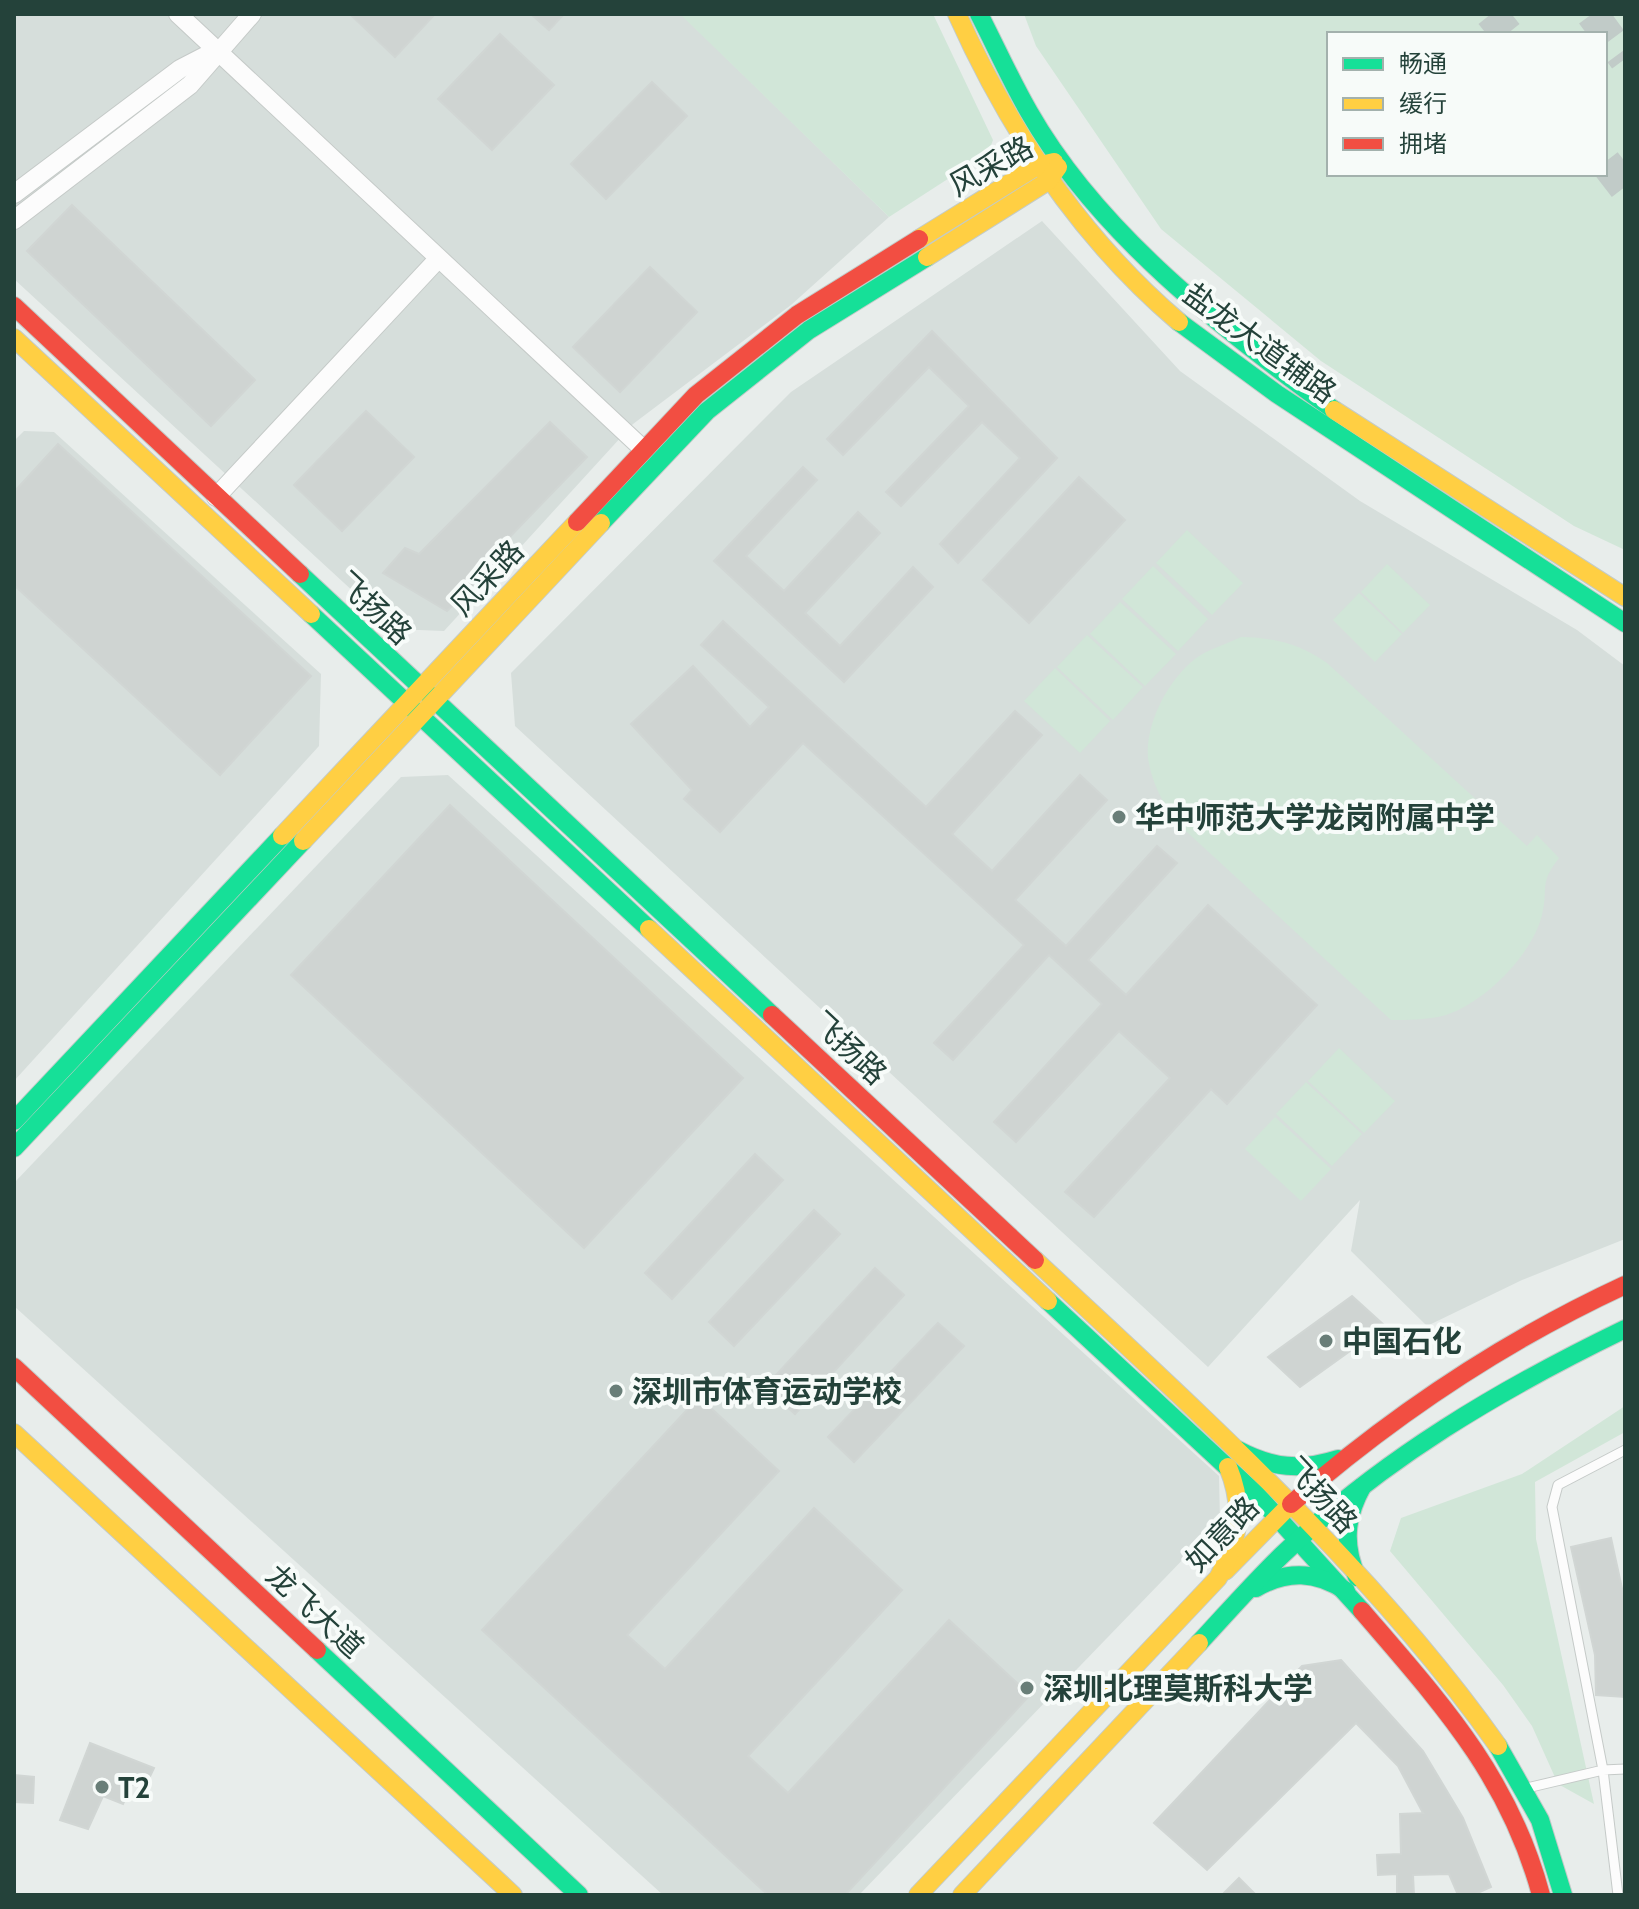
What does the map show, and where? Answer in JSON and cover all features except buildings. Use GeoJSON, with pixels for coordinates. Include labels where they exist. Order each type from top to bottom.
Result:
{"type":"FeatureCollection","features":[{"type":"Feature","properties":{"kind":"street"},"geometry":{"type":"LineString","coordinates":[[178,14],[643,449]]}},
{"type":"Feature","properties":{"kind":"street"},"geometry":{"type":"LineString","coordinates":[[14,220],[190,85],[217,50],[252,14]]}},
{"type":"Feature","properties":{"kind":"street","name":"盐龙大道辅路"},"geometry":{"type":"LineString","coordinates":[[957,14],[1004,113],[1043,174],[1114,260],[1214,348],[1270,390],[1625,623]]}},
{"type":"Feature","properties":{"kind":"street","name":"盐龙大道辅路"},"geometry":{"type":"LineString","coordinates":[[979,14],[1017,93],[1061,161],[1132,246],[1229,335],[1285,376],[1625,597]]}},
{"type":"Feature","properties":{"kind":"street"},"geometry":{"type":"LineString","coordinates":[[14,194],[180,69],[217,50]]}},
{"type":"Feature","properties":{"kind":"street","name":"风采路"},"geometry":{"type":"LineString","coordinates":[[14,1121],[406,705],[428,696],[685,432],[727,393],[809,330],[1061,161]]}},
{"type":"Feature","properties":{"kind":"street","name":"风采路"},"geometry":{"type":"LineString","coordinates":[[14,1148],[420,719],[428,696],[643,449],[696,395],[764,338],[1043,174]]}},
{"type":"Feature","properties":{"kind":"street"},"geometry":{"type":"LineString","coordinates":[[216,497],[438,259]]}},
{"type":"Feature","properties":{"kind":"street","name":"飞扬路"},"geometry":{"type":"LineString","coordinates":[[14,306],[1238,1450],[1284,1510],[1492,1735],[1527,1788],[1550,1844],[1563,1895]]}},
{"type":"Feature","properties":{"kind":"street","name":"飞扬路"},"geometry":{"type":"LineString","coordinates":[[14,338],[420,719],[1228,1467],[1284,1510]]}},
{"type":"Feature","properties":{"kind":"street","name":"如意路"},"geometry":{"type":"LineString","coordinates":[[918,1895],[1284,1510],[1346,1456],[1460,1373],[1556,1318],[1625,1285]]}},
{"type":"Feature","properties":{"kind":"street","name":"如意路"},"geometry":{"type":"LineString","coordinates":[[962,1895],[1306,1533],[1365,1483],[1468,1410],[1625,1329]]}},
{"type":"Feature","properties":{"kind":"street","name":"龙飞大道"},"geometry":{"type":"LineString","coordinates":[[14,1367],[579,1895]]}},
{"type":"Feature","properties":{"kind":"street"},"geometry":{"type":"LineString","coordinates":[[14,1433],[513,1895]]}},
{"type":"Feature","properties":{"kind":"street"},"geometry":{"type":"LineString","coordinates":[[1238,1450],[1257,1461],[1290,1469],[1315,1466],[1346,1456]]}},
{"type":"Feature","properties":{"kind":"street"},"geometry":{"type":"LineString","coordinates":[[1218,1578],[1233,1553],[1241,1517],[1237,1484],[1228,1467]]}},
{"type":"Feature","properties":{"kind":"street"},"geometry":{"type":"LineString","coordinates":[[1242,1598],[1272,1580],[1303,1573],[1352,1584],[1346,1532],[1353,1502],[1365,1483]]}},
{"type":"Feature","properties":{"kind":"street","name":"飞扬路"},"geometry":{"type":"LineString","coordinates":[[1352,1584],[1490,1767],[1520,1823],[1541,1895]]}},
{"type":"Feature","properties":{"kind":"lane"},"geometry":{"type":"LineString","coordinates":[[1618,1895],[1603,1770],[1552,1507],[1558,1485],[1625,1450]]}},
{"type":"Feature","properties":{"kind":"lane"},"geometry":{"type":"LineString","coordinates":[[1527,1788],[1603,1770],[1625,1769]]}},
{"type":"Feature","properties":{"kind":"shaded area"},"geometry":{"type":"Polygon","coordinates":[[[14,14],[681,14],[889,217],[791,305],[633,424],[444,631],[394,629],[14,279],[14,14]]]}},
{"type":"Feature","properties":{"kind":"shaded area","name":"华中师范大学龙岗附属中学"},"geometry":{"type":"Polygon","coordinates":[[[1042,221],[1180,371],[1360,501],[1577,630],[1625,666],[1625,1239],[1522,1280],[1427,1326],[1351,1251],[1360,1200],[1208,1367],[515,726],[511,673],[791,392],[1042,221]]]}},
{"type":"Feature","properties":{"kind":"shaded area"},"geometry":{"type":"Polygon","coordinates":[[[24,431],[54,432],[321,674],[319,746],[14,1081],[14,441],[24,431]]]}},
{"type":"Feature","properties":{"kind":"shaded area","name":"深圳市体育运动学校"},"geometry":{"type":"Polygon","coordinates":[[[448,775],[1219,1476],[1220,1521],[859,1895],[663,1895],[14,1306],[14,1183],[401,777],[448,775]]]}},
{"type":"Feature","properties":{"kind":"green space"},"geometry":{"type":"Polygon","coordinates":[[[680,14],[933,14],[993,140],[988,153],[889,217],[680,14]]]}},
{"type":"Feature","properties":{"kind":"green space"},"geometry":{"type":"Polygon","coordinates":[[[1024,14],[1625,14],[1625,550],[1574,526],[1321,361],[1161,229],[1036,46],[1024,14]]]}},
{"type":"Feature","properties":{"kind":"green space"},"geometry":{"type":"Polygon","coordinates":[[[1187,530],[1243,583],[1212,615],[1156,563],[1187,530]]]}},
{"type":"Feature","properties":{"kind":"green space"},"geometry":{"type":"Polygon","coordinates":[[[1387,564],[1430,605],[1403,633],[1361,592],[1387,564]]]}},
{"type":"Feature","properties":{"kind":"green space"},"geometry":{"type":"Polygon","coordinates":[[[1153,566],[1208,619],[1178,651],[1122,599],[1153,566]]]}},
{"type":"Feature","properties":{"kind":"green space"},"geometry":{"type":"Polygon","coordinates":[[[1359,593],[1402,634],[1375,662],[1333,620],[1359,593]]]}},
{"type":"Feature","properties":{"kind":"green space"},"geometry":{"type":"Polygon","coordinates":[[[1120,602],[1176,654],[1145,686],[1090,634],[1120,602]]]}},
{"type":"Feature","properties":{"kind":"green space"},"geometry":{"type":"Polygon","coordinates":[[[1087,635],[1143,687],[1113,720],[1057,667],[1087,635]]]}},
{"type":"Feature","properties":{"kind":"green space"},"geometry":{"type":"Polygon","coordinates":[[[1241,637],[1286,643],[1327,663],[1527,846],[1537,835],[1559,858],[1546,881],[1542,915],[1528,946],[1505,975],[1476,1000],[1439,1017],[1391,1020],[1175,821],[1158,791],[1148,758],[1150,731],[1155,717],[1168,690],[1185,668],[1206,652],[1241,637]]]}},
{"type":"Feature","properties":{"kind":"green space"},"geometry":{"type":"Polygon","coordinates":[[[1055,668],[1110,721],[1080,753],[1024,701],[1055,668]]]}},
{"type":"Feature","properties":{"kind":"green space"},"geometry":{"type":"Polygon","coordinates":[[[1339,1048],[1395,1101],[1364,1133],[1308,1081],[1339,1048]]]}},
{"type":"Feature","properties":{"kind":"green space"},"geometry":{"type":"Polygon","coordinates":[[[1306,1082],[1362,1134],[1332,1166],[1276,1114],[1306,1082]]]}},
{"type":"Feature","properties":{"kind":"green space"},"geometry":{"type":"Polygon","coordinates":[[[1275,1117],[1331,1169],[1301,1201],[1245,1149],[1275,1117]]]}},
{"type":"Feature","properties":{"kind":"green space"},"geometry":{"type":"Polygon","coordinates":[[[1625,1406],[1625,1432],[1535,1482],[1536,1539],[1594,1804],[1558,1784],[1532,1726],[1503,1685],[1390,1551],[1401,1518],[1522,1474],[1625,1406]]]}},
{"type":"Feature","properties":{"kind":"tunnel"},"geometry":{"type":"LineString","coordinates":[[1491,14],[1505,32]]}},
{"type":"Feature","properties":{"kind":"tunnel"},"geometry":{"type":"LineString","coordinates":[[1592,14],[1605,32]]}},
{"type":"Feature","properties":{"kind":"tunnel"},"geometry":{"type":"LineString","coordinates":[[1607,34],[1625,59]]}},
{"type":"Feature","properties":{"kind":"tunnel"},"geometry":{"type":"LineString","coordinates":[[1607,165],[1625,188]]}},
{"type":"Feature","properties":{"kind":"traffic: fast"},"geometry":{"type":"LineString","coordinates":[[979,14],[1029,112],[1057,156],[1090,198],[1127,238],[1207,312],[1334,410]]}},
{"type":"Feature","properties":{"kind":"traffic: fast"},"geometry":{"type":"LineString","coordinates":[[601,523],[707,411],[809,330],[927,257]]}},
{"type":"Feature","properties":{"kind":"traffic: fast"},"geometry":{"type":"LineString","coordinates":[[1179,322],[1277,394],[1625,623]]}},
{"type":"Feature","properties":{"kind":"traffic: fast"},"geometry":{"type":"LineString","coordinates":[[300,574],[772,1015]]}},
{"type":"Feature","properties":{"kind":"traffic: fast"},"geometry":{"type":"LineString","coordinates":[[311,614],[649,929]]}},
{"type":"Feature","properties":{"kind":"traffic: fast"},"geometry":{"type":"LineString","coordinates":[[14,1121],[282,836]]}},
{"type":"Feature","properties":{"kind":"traffic: fast"},"geometry":{"type":"LineString","coordinates":[[14,1148],[303,841]]}},
{"type":"Feature","properties":{"kind":"traffic: fast"},"geometry":{"type":"LineString","coordinates":[[1048,1301],[1256,1494],[1362,1611]]}},
{"type":"Feature","properties":{"kind":"traffic: fast"},"geometry":{"type":"LineString","coordinates":[[1199,1643],[1282,1555],[1320,1520],[1402,1457],[1444,1428],[1533,1376],[1625,1329]]}},
{"type":"Feature","properties":{"kind":"traffic: fast"},"geometry":{"type":"LineString","coordinates":[[1238,1450],[1263,1461],[1287,1466],[1312,1465],[1338,1459]]}},
{"type":"Feature","properties":{"kind":"traffic: fast"},"geometry":{"type":"LineString","coordinates":[[1357,1577],[1349,1554],[1348,1532],[1352,1510],[1362,1487]]}},
{"type":"Feature","properties":{"kind":"traffic: fast"},"geometry":{"type":"LineString","coordinates":[[1256,1588],[1279,1578],[1301,1575],[1324,1580],[1346,1591]]}},
{"type":"Feature","properties":{"kind":"traffic: fast"},"geometry":{"type":"LineString","coordinates":[[317,1650],[579,1895]]}},
{"type":"Feature","properties":{"kind":"traffic: fast"},"geometry":{"type":"LineString","coordinates":[[1498,1746],[1540,1820],[1563,1895]]}},
{"type":"Feature","properties":{"kind":"traffic: slow"},"geometry":{"type":"LineString","coordinates":[[957,14],[1000,100],[1051,181],[1110,255],[1179,322]]}},
{"type":"Feature","properties":{"kind":"traffic: slow"},"geometry":{"type":"LineString","coordinates":[[919,239],[1037,166],[1054,162]]}},
{"type":"Feature","properties":{"kind":"traffic: slow"},"geometry":{"type":"LineString","coordinates":[[927,257],[1048,181],[1058,167]]}},
{"type":"Feature","properties":{"kind":"traffic: slow"},"geometry":{"type":"LineString","coordinates":[[14,338],[311,614]]}},
{"type":"Feature","properties":{"kind":"traffic: slow"},"geometry":{"type":"LineString","coordinates":[[1334,410],[1625,597]]}},
{"type":"Feature","properties":{"kind":"traffic: slow"},"geometry":{"type":"LineString","coordinates":[[282,836],[577,522]]}},
{"type":"Feature","properties":{"kind":"traffic: slow"},"geometry":{"type":"LineString","coordinates":[[303,841],[601,523]]}},
{"type":"Feature","properties":{"kind":"traffic: slow"},"geometry":{"type":"LineString","coordinates":[[649,929],[1048,1301]]}},
{"type":"Feature","properties":{"kind":"traffic: slow"},"geometry":{"type":"LineString","coordinates":[[1035,1260],[1218,1432],[1338,1552],[1448,1679],[1498,1746]]}},
{"type":"Feature","properties":{"kind":"traffic: slow"},"geometry":{"type":"LineString","coordinates":[[14,1433],[513,1895]]}},
{"type":"Feature","properties":{"kind":"traffic: slow"},"geometry":{"type":"LineString","coordinates":[[918,1895],[1218,1578],[1231,1550],[1237,1524],[1237,1496],[1228,1467]]}},
{"type":"Feature","properties":{"kind":"traffic: slow"},"geometry":{"type":"LineString","coordinates":[[1225,1571],[1289,1506]]}},
{"type":"Feature","properties":{"kind":"traffic: slow"},"geometry":{"type":"LineString","coordinates":[[962,1895],[1199,1643]]}},
{"type":"Feature","properties":{"kind":"traffic: jam"},"geometry":{"type":"LineString","coordinates":[[577,522],[696,395],[797,315],[919,239]]}},
{"type":"Feature","properties":{"kind":"traffic: jam"},"geometry":{"type":"LineString","coordinates":[[14,306],[300,574]]}},
{"type":"Feature","properties":{"kind":"traffic: jam"},"geometry":{"type":"LineString","coordinates":[[772,1015],[1035,1260]]}},
{"type":"Feature","properties":{"kind":"traffic: jam"},"geometry":{"type":"LineString","coordinates":[[1291,1504],[1369,1440],[1450,1382],[1535,1331],[1625,1285]]}},
{"type":"Feature","properties":{"kind":"traffic: jam"},"geometry":{"type":"LineString","coordinates":[[14,1367],[317,1650]]}},
{"type":"Feature","properties":{"kind":"traffic: jam"},"geometry":{"type":"LineString","coordinates":[[1362,1611],[1469,1742],[1510,1813],[1541,1895]]}},
{"type":"Feature","properties":{"kind":"place","name":"华中师范大学龙岗附属中学"},"geometry":{"type":"Point","coordinates":[1119,817]}},
{"type":"Feature","properties":{"kind":"place","name":"中国石化"},"geometry":{"type":"Point","coordinates":[1326,1341]}},
{"type":"Feature","properties":{"kind":"place","name":"深圳市体育运动学校"},"geometry":{"type":"Point","coordinates":[616,1391]}},
{"type":"Feature","properties":{"kind":"place","name":"深圳北理莫斯科大学"},"geometry":{"type":"Point","coordinates":[1027,1688]}},
{"type":"Feature","properties":{"kind":"place","name":"T2"},"geometry":{"type":"Point","coordinates":[102,1787]}}]}
